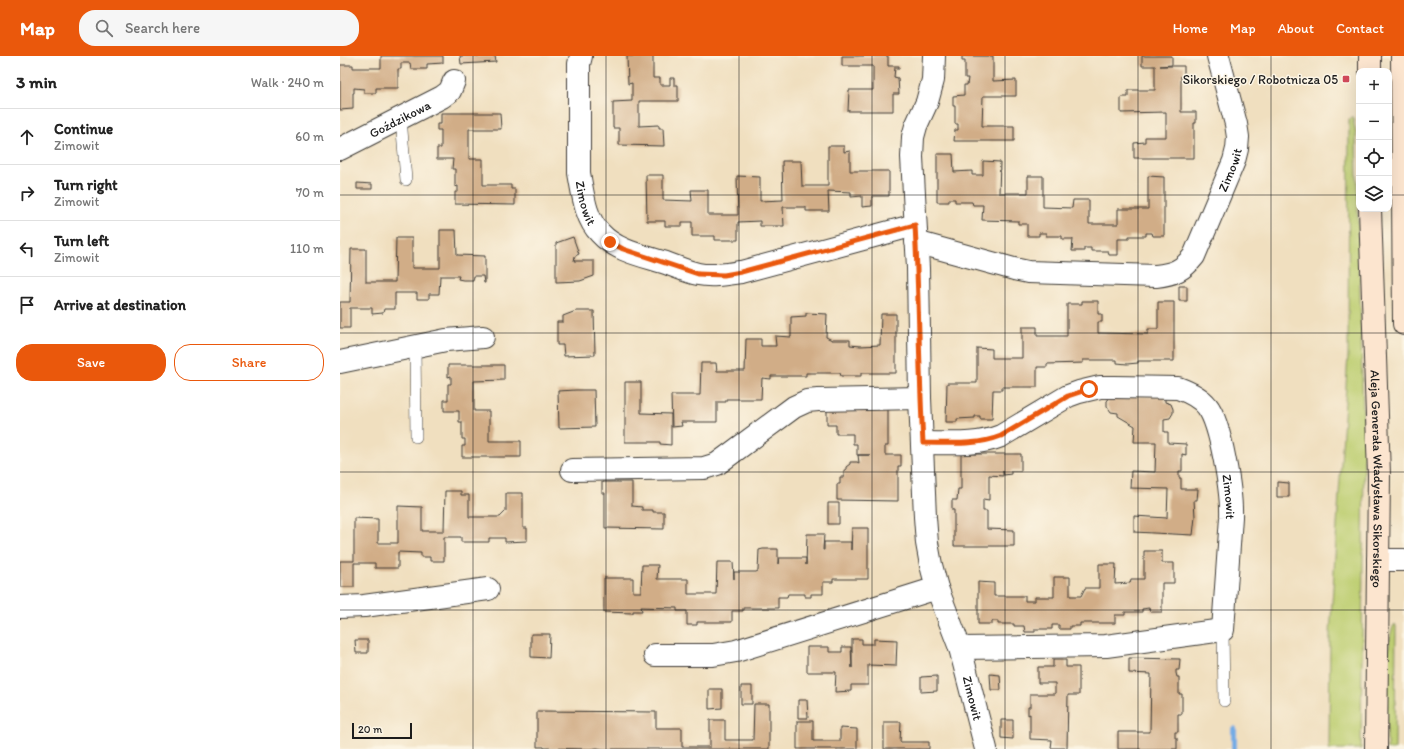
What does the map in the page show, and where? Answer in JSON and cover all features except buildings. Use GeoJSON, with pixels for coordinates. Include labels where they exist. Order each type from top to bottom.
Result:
{"type":"FeatureCollection","features":[{"type":"Feature","properties":{"kind":"main road"},"geometry":{"type":"LineString","coordinates":[[1370,56],[1370,68]]}},
{"type":"Feature","properties":{"kind":"main road"},"geometry":{"type":"LineString","coordinates":[[1402,56],[1404,324]]}},
{"type":"Feature","properties":{"kind":"main road","name":"Aleja Generała Władysława Sikorskiego"},"geometry":{"type":"LineString","coordinates":[[1370,212],[1379,475],[1376,749]]}},
{"type":"Feature","properties":{"kind":"street","name":"Zimowit"},"geometry":{"type":"LineString","coordinates":[[581,56],[579,64],[579,166],[582,190],[592,222],[600,234],[610,242],[623,249],[698,274],[724,275],[916,233],[1014,269],[1028,272],[1156,276],[1179,271],[1188,264],[1194,256],[1234,161],[1238,137],[1218,56]]}},
{"type":"Feature","properties":{"kind":"street","name":"Zimowit"},"geometry":{"type":"LineString","coordinates":[[934,56],[933,80],[913,137],[912,157],[918,268],[920,398],[927,543],[931,565],[938,588],[960,648],[986,749]]}},
{"type":"Feature","properties":{"kind":"street","name":"Goździkowa"},"geometry":{"type":"LineString","coordinates":[[340,149],[442,98],[450,91],[454,81]]}},
{"type":"Feature","properties":{"kind":"street"},"geometry":{"type":"LineString","coordinates":[[340,362],[446,340],[483,337]]}},
{"type":"Feature","properties":{"kind":"street","name":"Zimowit"},"geometry":{"type":"LineString","coordinates":[[923,443],[969,443],[990,440],[1001,436],[1068,396],[1089,389],[1113,387],[1168,387],[1178,388],[1198,398],[1207,406],[1213,417],[1220,440],[1230,494],[1231,517],[1223,630]]}},
{"type":"Feature","properties":{"kind":"street"},"geometry":{"type":"LineString","coordinates":[[572,470],[704,468],[717,464],[794,408],[806,401],[920,398]]}},
{"type":"Feature","properties":{"kind":"street"},"geometry":{"type":"LineString","coordinates":[[1378,560],[1404,560]]}},
{"type":"Feature","properties":{"kind":"street"},"geometry":{"type":"LineString","coordinates":[[655,655],[713,655],[736,651],[938,588]]}},
{"type":"Feature","properties":{"kind":"street"},"geometry":{"type":"LineString","coordinates":[[340,607],[364,606],[488,589]]}},
{"type":"Feature","properties":{"kind":"street"},"geometry":{"type":"LineString","coordinates":[[960,648],[1106,646],[1223,630]]}},
{"type":"Feature","properties":{"kind":"lane"},"geometry":{"type":"LineString","coordinates":[[402,118],[406,180]]}},
{"type":"Feature","properties":{"kind":"lane"},"geometry":{"type":"LineString","coordinates":[[415,346],[416,437]]}},
{"type":"Feature","properties":{"kind":"lane"},"geometry":{"type":"LineString","coordinates":[[1223,630],[1224,702]]}},
{"type":"Feature","properties":{"kind":"green space"},"geometry":{"type":"Polygon","coordinates":[[[1353,118],[1356,135],[1356,212],[1358,212],[1364,457],[1361,749],[1329,749],[1330,634],[1348,355],[1349,119],[1353,118]]]}},
{"type":"Feature","properties":{"kind":"green space"},"geometry":{"type":"Polygon","coordinates":[[[1395,624],[1395,749],[1387,749],[1389,645],[1391,631],[1395,624]]]}},
{"type":"Feature","properties":{"kind":"waterway"},"geometry":{"type":"LineString","coordinates":[[1234,729],[1234,749]]}},
{"type":"Feature","properties":{"kind":"place","name":"Sikorskiego / Robotnicza 05"},"geometry":{"type":"Point","coordinates":[1346,79]}},
{"type":"Feature","properties":{"kind":"route"},"geometry":{"type":"LineString","coordinates":[[610,242],[623,249],[698,274],[724,275],[741,272],[915,225],[918,268],[920,398],[923,443],[980,443],[990,440],[1001,436],[1068,396],[1089,389]]}}]}
